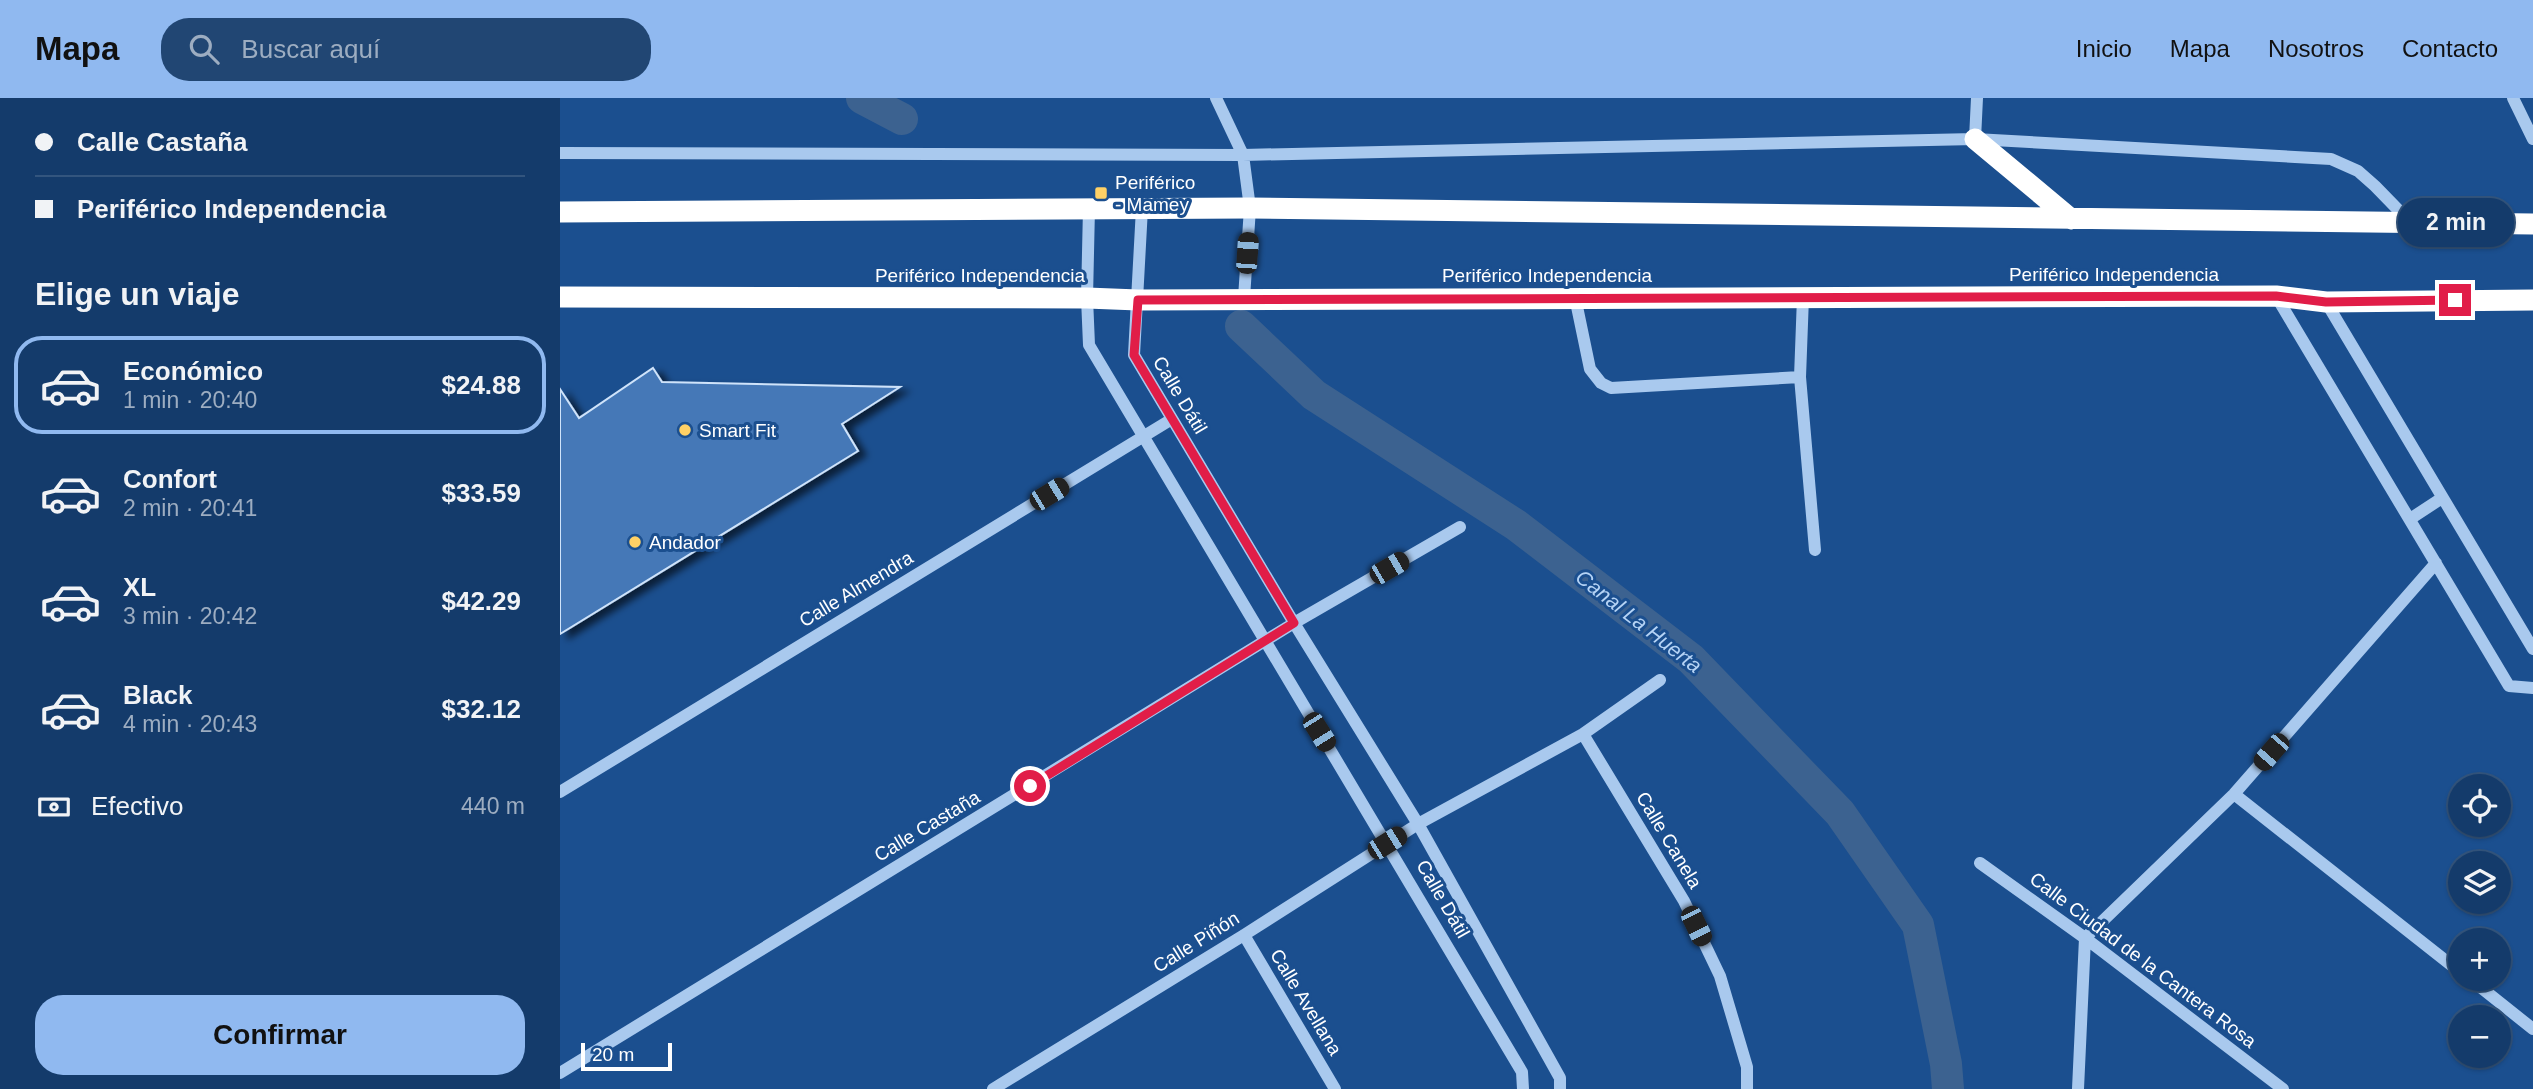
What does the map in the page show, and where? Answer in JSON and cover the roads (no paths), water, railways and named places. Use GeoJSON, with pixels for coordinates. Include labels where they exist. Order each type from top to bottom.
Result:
{"type":"FeatureCollection","features":[{"type":"Feature","properties":{"kind":"highway"},"geometry":{"type":"LineString","coordinates":[[1975,139],[2071,219]]}},
{"type":"Feature","properties":{"kind":"highway"},"geometry":{"type":"LineString","coordinates":[[560,212],[1250,208],[2533,224]]}},
{"type":"Feature","properties":{"kind":"highway","name":"Periférico Independencia"},"geometry":{"type":"LineString","coordinates":[[560,297],[1138,300],[2276,296],[2326,302],[2533,300]]}},
{"type":"Feature","properties":{"kind":"street"},"geometry":{"type":"LineString","coordinates":[[1216,98],[1243,155],[1250,208],[1244,298]]}},
{"type":"Feature","properties":{"kind":"street"},"geometry":{"type":"LineString","coordinates":[[1975,139],[1977,98]]}},
{"type":"Feature","properties":{"kind":"street"},"geometry":{"type":"LineString","coordinates":[[2514,98],[2533,139]]}},
{"type":"Feature","properties":{"kind":"street"},"geometry":{"type":"LineString","coordinates":[[560,153],[1243,155],[1975,139],[2331,159],[2358,171],[2410,223]]}},
{"type":"Feature","properties":{"kind":"street","name":"Calle Dátil"},"geometry":{"type":"LineString","coordinates":[[1089,208],[1089,345],[1522,1072],[1523,1089]]}},
{"type":"Feature","properties":{"kind":"street","name":"Calle Dátil"},"geometry":{"type":"LineString","coordinates":[[1142,208],[1134,355],[1418,824],[1560,1078],[1560,1089]]}},
{"type":"Feature","properties":{"kind":"street"},"geometry":{"type":"LineString","coordinates":[[2276,296],[2509,685],[2533,688]]}},
{"type":"Feature","properties":{"kind":"street"},"geometry":{"type":"LineString","coordinates":[[1575,297],[1590,369],[1601,383],[1611,388],[1800,377]]}},
{"type":"Feature","properties":{"kind":"street"},"geometry":{"type":"LineString","coordinates":[[1803,297],[1800,377],[1815,550]]}},
{"type":"Feature","properties":{"kind":"street"},"geometry":{"type":"LineString","coordinates":[[2326,302],[2533,649]]}},
{"type":"Feature","properties":{"kind":"street","name":"Calle Almendra"},"geometry":{"type":"LineString","coordinates":[[560,792],[1172,419]]}},
{"type":"Feature","properties":{"kind":"street"},"geometry":{"type":"LineString","coordinates":[[2410,519],[2442,498]]}},
{"type":"Feature","properties":{"kind":"street","name":"Calle Castaña"},"geometry":{"type":"LineString","coordinates":[[560,1073],[1294,623],[1460,527]]}},
{"type":"Feature","properties":{"kind":"street"},"geometry":{"type":"LineString","coordinates":[[2078,1089],[2085,938],[2234,794],[2436,563]]}},
{"type":"Feature","properties":{"kind":"street"},"geometry":{"type":"LineString","coordinates":[[1418,824],[1583,734],[1660,680]]}},
{"type":"Feature","properties":{"kind":"street","name":"Calle Canela"},"geometry":{"type":"LineString","coordinates":[[1583,734],[1684,901],[1720,976],[1747,1067],[1747,1089]]}},
{"type":"Feature","properties":{"kind":"street"},"geometry":{"type":"LineString","coordinates":[[2234,794],[2448,963]]}},
{"type":"Feature","properties":{"kind":"street","name":"Calle Piñón"},"geometry":{"type":"LineString","coordinates":[[993,1089],[1244,935],[1418,824]]}},
{"type":"Feature","properties":{"kind":"street","name":"Calle Ciudad de la Cantera Rosa"},"geometry":{"type":"LineString","coordinates":[[1980,863],[2085,938],[2283,1089]]}},
{"type":"Feature","properties":{"kind":"street","name":"Calle Avellana"},"geometry":{"type":"LineString","coordinates":[[1244,935],[1335,1089]]}},
{"type":"Feature","properties":{"kind":"street"},"geometry":{"type":"LineString","coordinates":[[2485,991],[2533,1029]]}},
{"type":"Feature","properties":{"kind":"waterway","name":"Canal La Huerta"},"geometry":{"type":"LineString","coordinates":[[862,98],[902,119]]}},
{"type":"Feature","properties":{"kind":"waterway","name":"Canal La Huerta"},"geometry":{"type":"LineString","coordinates":[[1241,326],[1314,395],[1516,525],[1691,659],[1840,813],[1918,925],[1946,1064],[1948,1089]]}},
{"type":"Feature","properties":{"kind":"place","name":"Periférico - Mamey"},"geometry":{"type":"Point","coordinates":[1101,193]}},
{"type":"Feature","properties":{"kind":"place","name":"Smart Fit"},"geometry":{"type":"Point","coordinates":[685,430]}},
{"type":"Feature","properties":{"kind":"place","name":"Andador"},"geometry":{"type":"Point","coordinates":[635,542]}}]}
